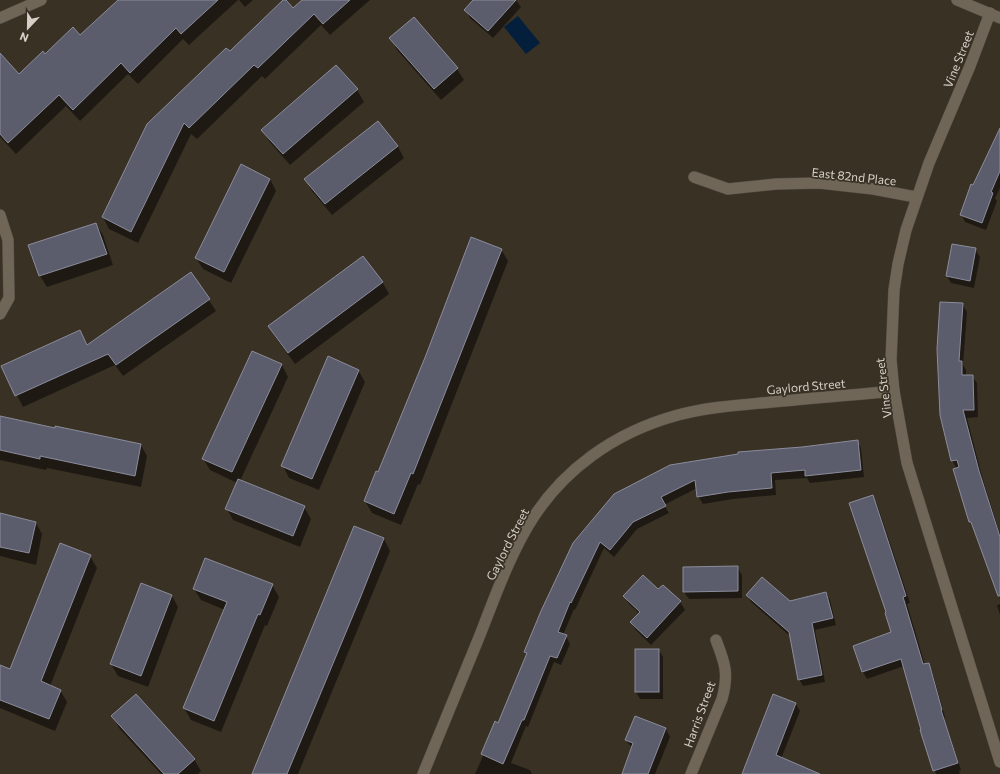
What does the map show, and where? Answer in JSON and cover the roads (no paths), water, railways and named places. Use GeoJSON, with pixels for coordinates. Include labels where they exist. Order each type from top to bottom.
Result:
{"type":"FeatureCollection","features":[{"type":"Feature","properties":{"kind":"street"},"geometry":{"type":"LineString","coordinates":[[0,18],[41,0]]}},
{"type":"Feature","properties":{"kind":"street"},"geometry":{"type":"LineString","coordinates":[[957,0],[995,15]]}},
{"type":"Feature","properties":{"kind":"street","name":"Vine Street"},"geometry":{"type":"LineString","coordinates":[[995,15],[916,197],[906,230],[894,290],[891,360],[894,391],[907,463],[1000,762]]}},
{"type":"Feature","properties":{"kind":"street","name":"East 82nd Place"},"geometry":{"type":"LineString","coordinates":[[694,177],[728,189],[776,184],[819,183],[873,189],[916,197]]}},
{"type":"Feature","properties":{"kind":"street"},"geometry":{"type":"LineString","coordinates":[[0,215],[8,240],[9,298],[0,314]]}},
{"type":"Feature","properties":{"kind":"street","name":"Gaylord Street"},"geometry":{"type":"LineString","coordinates":[[423,774],[516,548],[528,526],[542,506],[557,487],[575,469],[590,457],[631,432],[649,424],[678,415],[750,404],[894,391]]}},
{"type":"Feature","properties":{"kind":"street","name":"Harris Street"},"geometry":{"type":"LineString","coordinates":[[691,774],[722,699],[725,687],[726,674],[724,662],[716,640]]}},
{"type":"Feature","properties":{"kind":"water"},"geometry":{"type":"Polygon","coordinates":[[[518,16],[540,43],[526,54],[504,27],[518,16]]]}}]}
